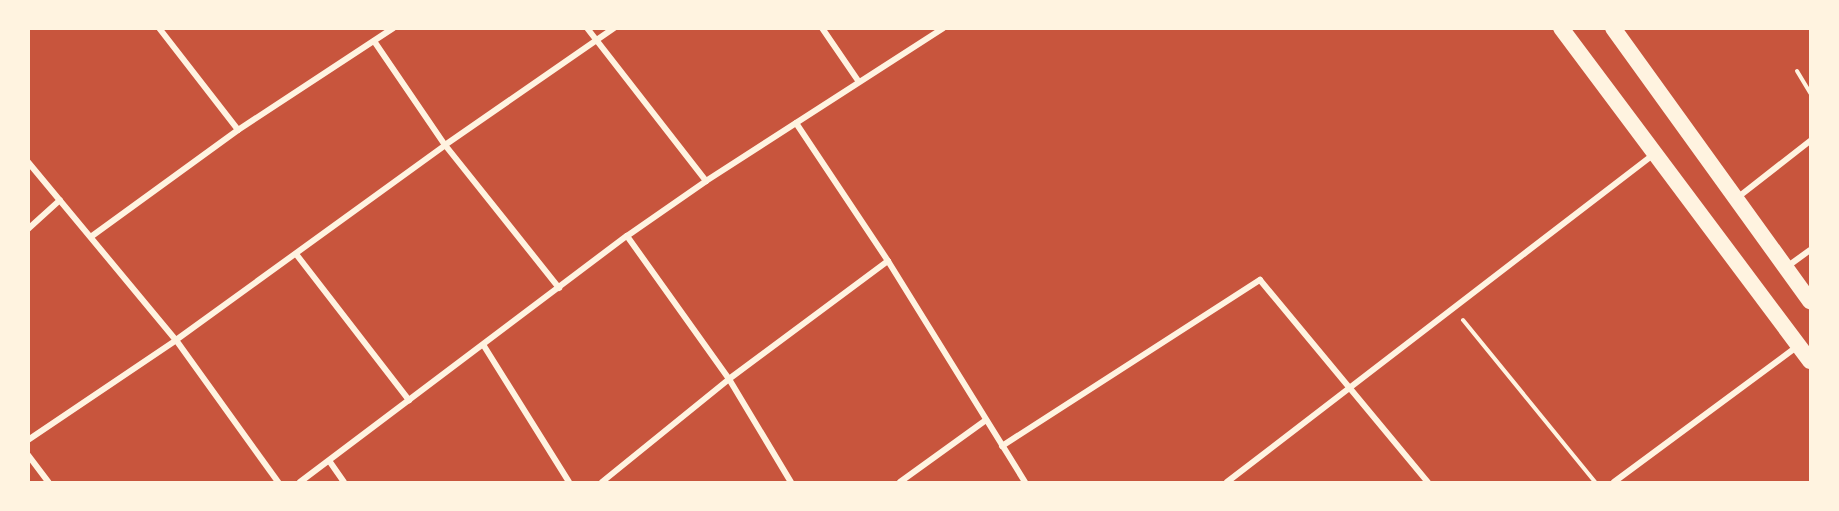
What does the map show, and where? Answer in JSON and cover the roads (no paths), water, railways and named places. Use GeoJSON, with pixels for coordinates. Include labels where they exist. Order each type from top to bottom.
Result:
{"type":"FeatureCollection","features":[{"type":"Feature","properties":{"kind":"highway"},"geometry":{"type":"LineString","coordinates":[[1561,28],[1654,154],[1800,344],[1810,361]]}},
{"type":"Feature","properties":{"kind":"highway"},"geometry":{"type":"LineString","coordinates":[[1613,28],[1787,266],[1810,301]]}},
{"type":"Feature","properties":{"kind":"street"},"geometry":{"type":"LineString","coordinates":[[159,28],[238,130]]}},
{"type":"Feature","properties":{"kind":"street"},"geometry":{"type":"LineString","coordinates":[[92,236],[238,130],[393,28]]}},
{"type":"Feature","properties":{"kind":"street"},"geometry":{"type":"LineString","coordinates":[[587,28],[706,181]]}},
{"type":"Feature","properties":{"kind":"street"},"geometry":{"type":"LineString","coordinates":[[28,440],[176,340],[445,146],[614,28]]}},
{"type":"Feature","properties":{"kind":"street"},"geometry":{"type":"LineString","coordinates":[[822,28],[859,82]]}},
{"type":"Feature","properties":{"kind":"street"},"geometry":{"type":"LineString","coordinates":[[300,483],[627,236],[706,181],[943,28]]}},
{"type":"Feature","properties":{"kind":"street"},"geometry":{"type":"LineString","coordinates":[[374,41],[445,146],[559,288]]}},
{"type":"Feature","properties":{"kind":"street"},"geometry":{"type":"LineString","coordinates":[[796,123],[888,261],[1025,483]]}},
{"type":"Feature","properties":{"kind":"street"},"geometry":{"type":"LineString","coordinates":[[1736,198],[1810,141]]}},
{"type":"Feature","properties":{"kind":"street"},"geometry":{"type":"LineString","coordinates":[[1227,483],[1654,154]]}},
{"type":"Feature","properties":{"kind":"street"},"geometry":{"type":"LineString","coordinates":[[28,162],[92,236],[176,340],[278,483]]}},
{"type":"Feature","properties":{"kind":"street"},"geometry":{"type":"LineString","coordinates":[[28,229],[60,200]]}},
{"type":"Feature","properties":{"kind":"street"},"geometry":{"type":"LineString","coordinates":[[627,236],[729,379],[791,483]]}},
{"type":"Feature","properties":{"kind":"street"},"geometry":{"type":"LineString","coordinates":[[1787,266],[1810,250]]}},
{"type":"Feature","properties":{"kind":"street"},"geometry":{"type":"LineString","coordinates":[[296,254],[409,400]]}},
{"type":"Feature","properties":{"kind":"street"},"geometry":{"type":"LineString","coordinates":[[602,483],[729,379],[888,261]]}},
{"type":"Feature","properties":{"kind":"street"},"geometry":{"type":"LineString","coordinates":[[1002,446],[1260,280],[1352,388],[1428,483]]}},
{"type":"Feature","properties":{"kind":"street"},"geometry":{"type":"LineString","coordinates":[[1614,483],[1800,344]]}},
{"type":"Feature","properties":{"kind":"street"},"geometry":{"type":"LineString","coordinates":[[484,346],[569,483]]}},
{"type":"Feature","properties":{"kind":"street"},"geometry":{"type":"LineString","coordinates":[[900,483],[986,420]]}},
{"type":"Feature","properties":{"kind":"street"},"geometry":{"type":"LineString","coordinates":[[28,455],[48,483]]}},
{"type":"Feature","properties":{"kind":"street"},"geometry":{"type":"LineString","coordinates":[[330,462],[344,483]]}}]}
